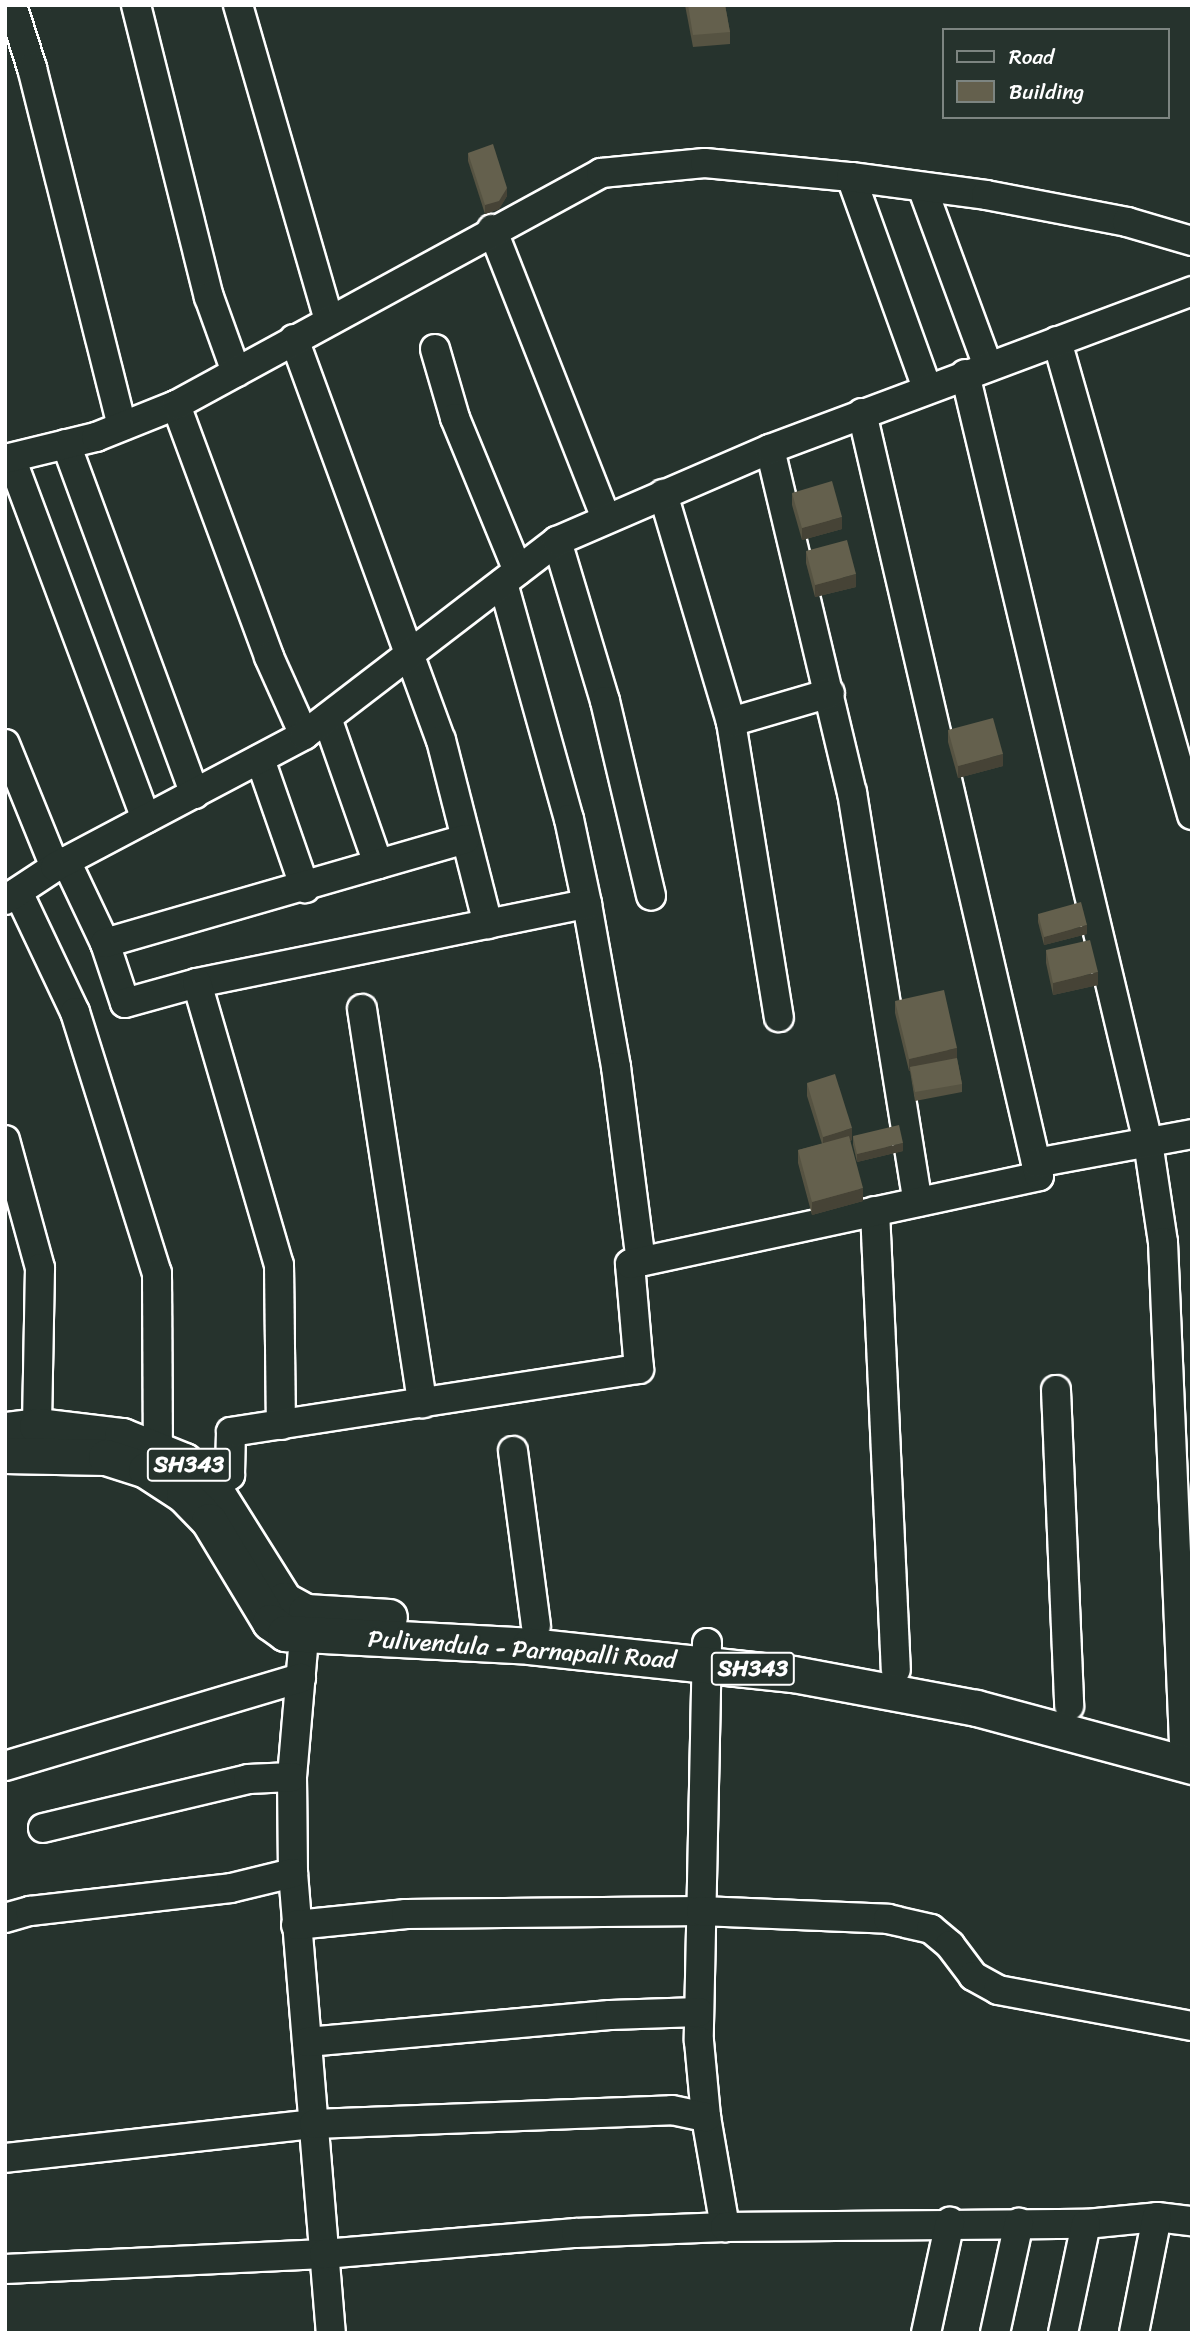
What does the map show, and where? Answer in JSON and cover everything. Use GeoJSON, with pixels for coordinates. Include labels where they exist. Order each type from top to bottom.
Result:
{"type":"FeatureCollection","features":[{"type":"Feature","properties":{"kind":"main road","name":"SH343"},"geometry":{"type":"LineString","coordinates":[[21,1428],[122,1437],[184,1461],[213,1487],[284,1600],[305,1625]]}},
{"type":"Feature","properties":{"kind":"main road","name":"Pulivendula - Parnapalli Road"},"geometry":{"type":"LineString","coordinates":[[5,1455],[106,1457],[146,1469],[184,1496],[209,1521],[271,1622],[285,1633],[305,1625],[536,1625],[707,1653],[793,1674],[1189,1749]]}},
{"type":"Feature","properties":{"kind":"main road","name":"Pulivendula - Parnapalli Road"},"geometry":{"type":"LineString","coordinates":[[305,1625],[530,1646],[707,1653],[799,1652],[1069,1706],[1189,1749]]}},
{"type":"Feature","properties":{"kind":"street"},"geometry":{"type":"LineString","coordinates":[[12,5],[32,68],[122,426]]}},
{"type":"Feature","properties":{"kind":"street"},"geometry":{"type":"LineString","coordinates":[[136,5],[209,297],[236,372]]}},
{"type":"Feature","properties":{"kind":"street"},"geometry":{"type":"LineString","coordinates":[[238,5],[329,320]]}},
{"type":"Feature","properties":{"kind":"street"},"geometry":{"type":"LineString","coordinates":[[146,819],[8,458],[66,444],[176,405],[492,229],[601,173],[705,163],[850,177],[1127,222],[1192,241]]}},
{"type":"Feature","properties":{"kind":"street"},"geometry":{"type":"LineString","coordinates":[[850,177],[927,388]]}},
{"type":"Feature","properties":{"kind":"street"},"geometry":{"type":"LineString","coordinates":[[922,187],[976,370],[1147,1142],[1163,1242],[1189,1749]]}},
{"type":"Feature","properties":{"kind":"street"},"geometry":{"type":"LineString","coordinates":[[492,229],[606,518]]}},
{"type":"Feature","properties":{"kind":"street"},"geometry":{"type":"LineString","coordinates":[[158,1450],[157,1273],[75,1012],[11,896],[61,864],[304,735],[410,657],[556,541],[770,449],[1192,291]]}},
{"type":"Feature","properties":{"kind":"street"},"geometry":{"type":"LineString","coordinates":[[295,339],[440,740],[488,924]]}},
{"type":"Feature","properties":{"kind":"street"},"geometry":{"type":"LineString","coordinates":[[1057,341],[1192,814]]}},
{"type":"Feature","properties":{"kind":"street"},"geometry":{"type":"LineString","coordinates":[[435,349],[455,418],[510,577],[569,819],[616,1067],[641,1261]]}},
{"type":"Feature","properties":{"kind":"street"},"geometry":{"type":"LineString","coordinates":[[176,405],[269,657],[304,735]]}},
{"type":"Feature","properties":{"kind":"street"},"geometry":{"type":"LineString","coordinates":[[213,1487],[230,1475],[232,1432],[639,1369],[630,1264],[1039,1176],[862,413]]}},
{"type":"Feature","properties":{"kind":"street"},"geometry":{"type":"LineString","coordinates":[[66,444],[195,794]]}},
{"type":"Feature","properties":{"kind":"street"},"geometry":{"type":"LineString","coordinates":[[770,449],[830,693],[867,877],[918,1202]]}},
{"type":"Feature","properties":{"kind":"street"},"geometry":{"type":"LineString","coordinates":[[663,494],[731,722],[779,1017]]}},
{"type":"Feature","properties":{"kind":"street"},"geometry":{"type":"LineString","coordinates":[[556,541],[606,701],[650,896]]}},
{"type":"Feature","properties":{"kind":"street"},"geometry":{"type":"LineString","coordinates":[[731,722],[830,693]]}},
{"type":"Feature","properties":{"kind":"street"},"geometry":{"type":"LineString","coordinates":[[327,718],[378,864]]}},
{"type":"Feature","properties":{"kind":"street"},"geometry":{"type":"LineString","coordinates":[[5,744],[61,864],[105,943],[125,1003],[197,983],[587,904]]}},
{"type":"Feature","properties":{"kind":"street"},"geometry":{"type":"LineString","coordinates":[[260,759],[305,888]]}},
{"type":"Feature","properties":{"kind":"street"},"geometry":{"type":"LineString","coordinates":[[105,943],[305,888],[465,839]]}},
{"type":"Feature","properties":{"kind":"street"},"geometry":{"type":"LineString","coordinates":[[197,983],[279,1265],[281,1425]]}},
{"type":"Feature","properties":{"kind":"street"},"geometry":{"type":"LineString","coordinates":[[362,1009],[422,1403]]}},
{"type":"Feature","properties":{"kind":"street"},"geometry":{"type":"LineString","coordinates":[[1036,1163],[1192,1134]]}},
{"type":"Feature","properties":{"kind":"street"},"geometry":{"type":"LineString","coordinates":[[5,1140],[40,1268],[21,1428]]}},
{"type":"Feature","properties":{"kind":"street"},"geometry":{"type":"LineString","coordinates":[[875,1211],[896,1670]]}},
{"type":"Feature","properties":{"kind":"street"},"geometry":{"type":"LineString","coordinates":[[1056,1390],[1069,1706]]}},
{"type":"Feature","properties":{"kind":"street"},"geometry":{"type":"LineString","coordinates":[[513,1451],[536,1625]]}},
{"type":"Feature","properties":{"kind":"street"},"geometry":{"type":"LineString","coordinates":[[305,1625],[292,1777],[293,1873],[331,2333]]}},
{"type":"Feature","properties":{"kind":"street"},"geometry":{"type":"LineString","coordinates":[[707,1653],[699,2012],[706,2117],[725,2227]]}},
{"type":"Feature","properties":{"kind":"street"},"geometry":{"type":"LineString","coordinates":[[5,1766],[301,1678]]}},
{"type":"Feature","properties":{"kind":"street"},"geometry":{"type":"LineString","coordinates":[[43,1828],[248,1779],[292,1777]]}},
{"type":"Feature","properties":{"kind":"street"},"geometry":{"type":"LineString","coordinates":[[5,1918],[30,1911],[231,1888],[293,1873]]}},
{"type":"Feature","properties":{"kind":"street"},"geometry":{"type":"LineString","coordinates":[[296,1925],[406,1914],[701,1911],[834,1915],[931,1929],[950,1945],[973,1976],[998,1990],[1192,2026]]}},
{"type":"Feature","properties":{"kind":"street"},"geometry":{"type":"LineString","coordinates":[[307,2042],[610,2015],[699,2012]]}},
{"type":"Feature","properties":{"kind":"street"},"geometry":{"type":"LineString","coordinates":[[5,2158],[314,2124],[672,2110],[706,2117]]}},
{"type":"Feature","properties":{"kind":"street"},"geometry":{"type":"LineString","coordinates":[[5,2269],[324,2254],[576,2233],[950,2222],[1086,2224],[1157,2217],[1192,2221]]}},
{"type":"Feature","properties":{"kind":"street"},"geometry":{"type":"LineString","coordinates":[[1134,2333],[1157,2217]]}},
{"type":"Feature","properties":{"kind":"street"},"geometry":{"type":"LineString","coordinates":[[926,2333],[950,2222]]}},
{"type":"Feature","properties":{"kind":"street"},"geometry":{"type":"LineString","coordinates":[[995,2333],[1019,2223]]}},
{"type":"Feature","properties":{"kind":"street"},"geometry":{"type":"LineString","coordinates":[[1063,2333],[1086,2224]]}},
{"type":"Feature","properties":{"kind":"building"},"geometry":{"type":"Polygon","coordinates":[[[688,5],[725,5],[730,32],[693,35],[688,5]]]}},
{"type":"Feature","properties":{"kind":"building"},"geometry":{"type":"Polygon","coordinates":[[[493,144],[507,188],[499,201],[485,205],[468,153],[493,144]]]}},
{"type":"Feature","properties":{"kind":"building"},"geometry":{"type":"Polygon","coordinates":[[[832,481],[842,517],[802,528],[792,493],[832,481]]]}},
{"type":"Feature","properties":{"kind":"building"},"geometry":{"type":"Polygon","coordinates":[[[847,540],[856,574],[815,585],[806,551],[847,540]]]}},
{"type":"Feature","properties":{"kind":"building"},"geometry":{"type":"Polygon","coordinates":[[[993,718],[1003,754],[958,766],[948,730],[993,718]]]}},
{"type":"Feature","properties":{"kind":"building"},"geometry":{"type":"Polygon","coordinates":[[[1081,902],[1087,925],[1044,937],[1038,914],[1081,902]]]}},
{"type":"Feature","properties":{"kind":"building"},"geometry":{"type":"Polygon","coordinates":[[[1090,940],[1098,972],[1053,983],[1046,950],[1090,940]]]}},
{"type":"Feature","properties":{"kind":"building"},"geometry":{"type":"Polygon","coordinates":[[[944,990],[957,1048],[909,1059],[895,1001],[944,990]]]}},
{"type":"Feature","properties":{"kind":"building"},"geometry":{"type":"Polygon","coordinates":[[[957,1058],[962,1084],[915,1092],[910,1067],[957,1058]]]}},
{"type":"Feature","properties":{"kind":"building"},"geometry":{"type":"Polygon","coordinates":[[[835,1074],[852,1128],[823,1137],[807,1083],[835,1074]]]}},
{"type":"Feature","properties":{"kind":"building"},"geometry":{"type":"Polygon","coordinates":[[[899,1125],[903,1143],[857,1154],[853,1136],[899,1125]]]}},
{"type":"Feature","properties":{"kind":"building"},"geometry":{"type":"Polygon","coordinates":[[[849,1136],[863,1188],[812,1202],[798,1150],[849,1136]]]}}]}
